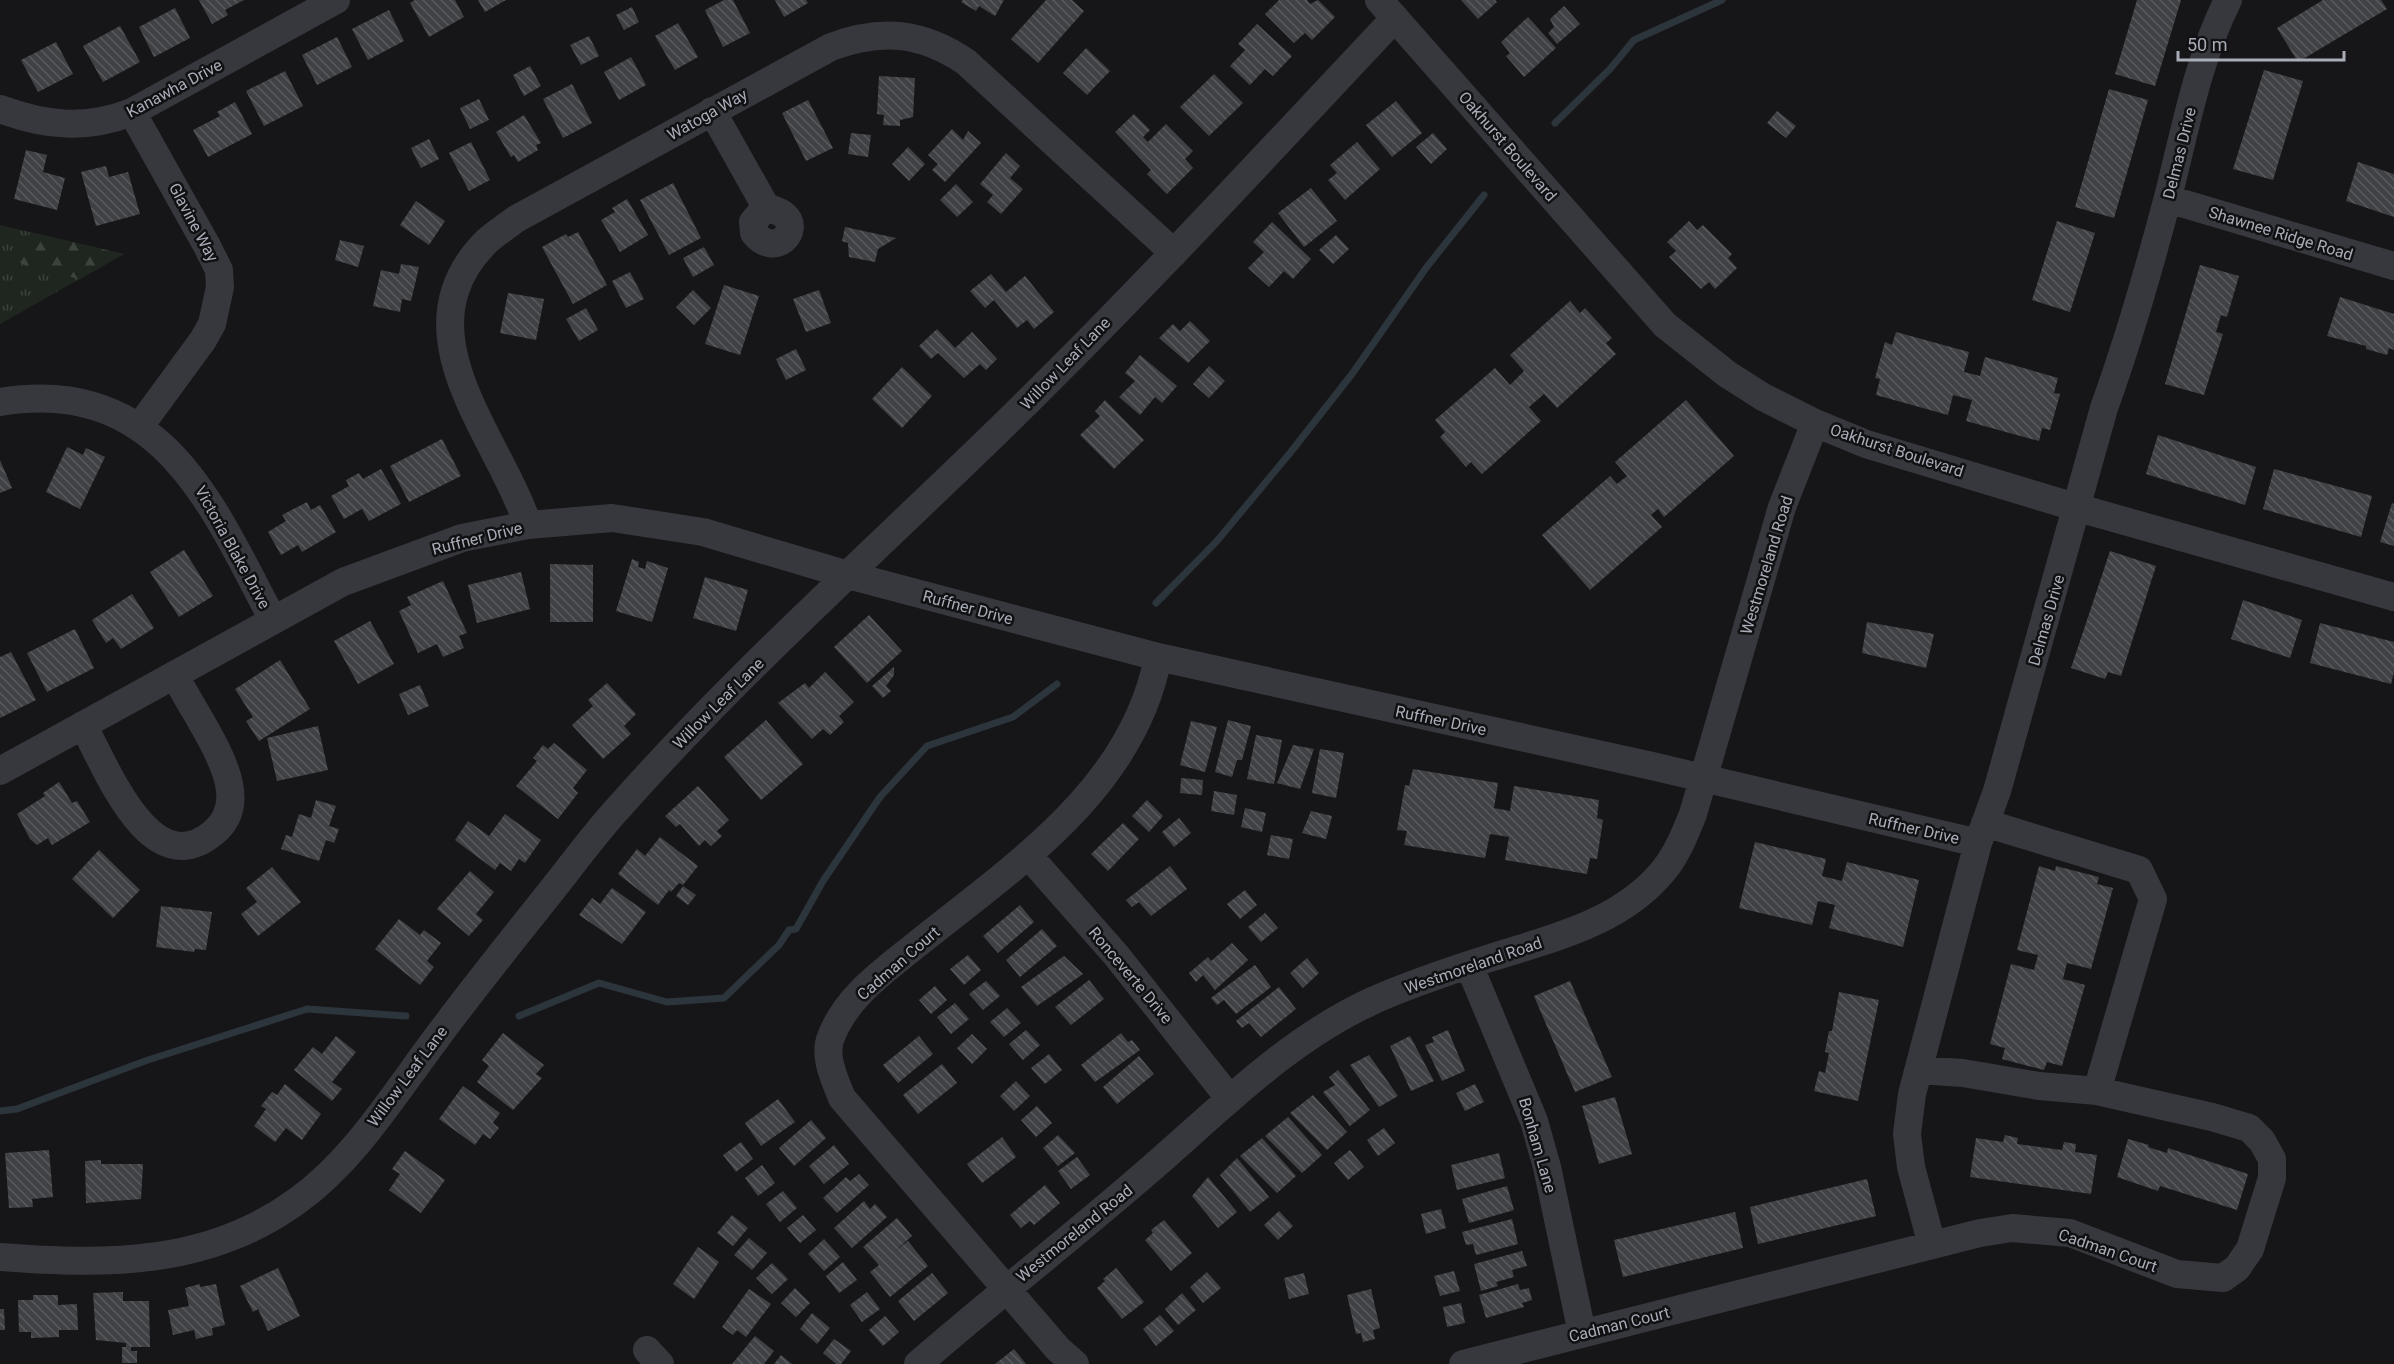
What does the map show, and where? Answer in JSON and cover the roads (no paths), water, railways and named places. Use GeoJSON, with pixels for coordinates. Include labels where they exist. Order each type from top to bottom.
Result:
{"type":"FeatureCollection","features":[{"type":"Feature","properties":{"kind":"street","name":"Kanawha Drive"},"geometry":{"type":"LineString","coordinates":[[0,109],[55,125],[79,126],[109,121],[132,112],[336,0]]}},
{"type":"Feature","properties":{"kind":"street","name":"Delmas Drive"},"geometry":{"type":"LineString","coordinates":[[1932,1245],[1911,1167],[1907,1134],[1912,1094],[1982,833],[2060,570],[2075,507],[2104,408],[2127,347],[2168,199],[2199,74],[2214,28],[2228,0]]}},
{"type":"Feature","properties":{"kind":"street","name":"Willow Leaf Lane"},"geometry":{"type":"LineString","coordinates":[[0,1257],[114,1260],[167,1257],[204,1249],[259,1226],[298,1201],[340,1165],[456,1012],[618,808],[727,693],[1009,420],[1174,253],[1387,9]]}},
{"type":"Feature","properties":{"kind":"street","name":"Oakhurst Boulevard"},"geometry":{"type":"LineString","coordinates":[[1387,9],[1665,325],[1736,380],[1763,397],[1815,423],[1866,444],[2075,507],[2394,597]]}},
{"type":"Feature","properties":{"kind":"street","name":"Watoga Way"},"geometry":{"type":"LineString","coordinates":[[528,525],[506,472],[456,372],[450,330],[457,290],[482,247],[516,219],[831,47],[854,38],[892,35],[932,42],[966,62],[1174,253]]}},
{"type":"Feature","properties":{"kind":"street"},"geometry":{"type":"LineString","coordinates":[[712,111],[766,207]]}},
{"type":"Feature","properties":{"kind":"street","name":"Glavine Way"},"geometry":{"type":"LineString","coordinates":[[132,112],[207,246],[219,270],[220,287],[212,324],[203,340],[140,426]]}},
{"type":"Feature","properties":{"kind":"street","name":"Shawnee Ridge Road"},"geometry":{"type":"LineString","coordinates":[[2168,199],[2394,266]]}},
{"type":"Feature","properties":{"kind":"street","name":"Victoria Blake Drive"},"geometry":{"type":"LineString","coordinates":[[0,402],[39,398],[62,400],[114,414],[140,426],[169,449],[201,489],[273,620]]}},
{"type":"Feature","properties":{"kind":"street","name":"Westmoreland Road"},"geometry":{"type":"LineString","coordinates":[[918,1364],[1006,1288],[1065,1243],[1230,1099],[1310,1036],[1363,1005],[1470,964],[1552,939],[1593,923],[1622,908],[1648,888],[1665,869],[1679,847],[1693,814],[1782,507],[1815,423]]}},
{"type":"Feature","properties":{"kind":"street","name":"Ruffner Drive"},"geometry":{"type":"LineString","coordinates":[[0,771],[176,677],[273,620],[344,582],[462,538],[528,525],[612,518],[703,532],[848,575],[1158,657],[1703,779],[1982,833],[2139,870],[2153,899],[2097,1091]]}},
{"type":"Feature","properties":{"kind":"street","name":"Cadman Court"},"geometry":{"type":"LineString","coordinates":[[1075,1364],[1058,1350],[842,1098],[830,1067],[829,1039],[843,1012],[871,982],[1028,855],[1061,825],[1116,761],[1145,706],[1158,657]]}},
{"type":"Feature","properties":{"kind":"street"},"geometry":{"type":"LineString","coordinates":[[83,725],[132,814],[144,830],[158,840],[173,844],[187,845],[200,841],[218,829],[230,811],[230,789],[224,766],[176,677]]}},
{"type":"Feature","properties":{"kind":"street","name":"Ronceverte Drive"},"geometry":{"type":"LineString","coordinates":[[1028,855],[1116,955],[1230,1099]]}},
{"type":"Feature","properties":{"kind":"street","name":"Bonham Lane"},"geometry":{"type":"LineString","coordinates":[[1470,964],[1534,1122],[1547,1167],[1582,1333]]}},
{"type":"Feature","properties":{"kind":"street","name":"Cadman Court"},"geometry":{"type":"LineString","coordinates":[[1463,1364],[2001,1229],[2039,1228],[2070,1233],[2177,1274],[2223,1278],[2237,1268],[2250,1249],[2272,1178],[2272,1160],[2262,1141],[2249,1128],[2212,1117],[2097,1091],[2039,1086],[1963,1073],[1918,1070]]}},
{"type":"Feature","properties":{"kind":"waterway"},"geometry":{"type":"LineString","coordinates":[[1555,123],[1610,69],[1634,40],[1722,0]]}},
{"type":"Feature","properties":{"kind":"waterway"},"geometry":{"type":"LineString","coordinates":[[1156,603],[1217,541],[1290,453],[1352,374],[1426,268],[1484,195]]}},
{"type":"Feature","properties":{"kind":"waterway"},"geometry":{"type":"LineString","coordinates":[[519,1016],[599,983],[667,1002],[724,998],[779,945],[789,930],[796,929],[823,881],[880,797],[927,746],[1013,717],[1057,684]]}},
{"type":"Feature","properties":{"kind":"waterway"},"geometry":{"type":"LineString","coordinates":[[0,1111],[17,1109],[145,1061],[307,1009],[406,1016]]}}]}
